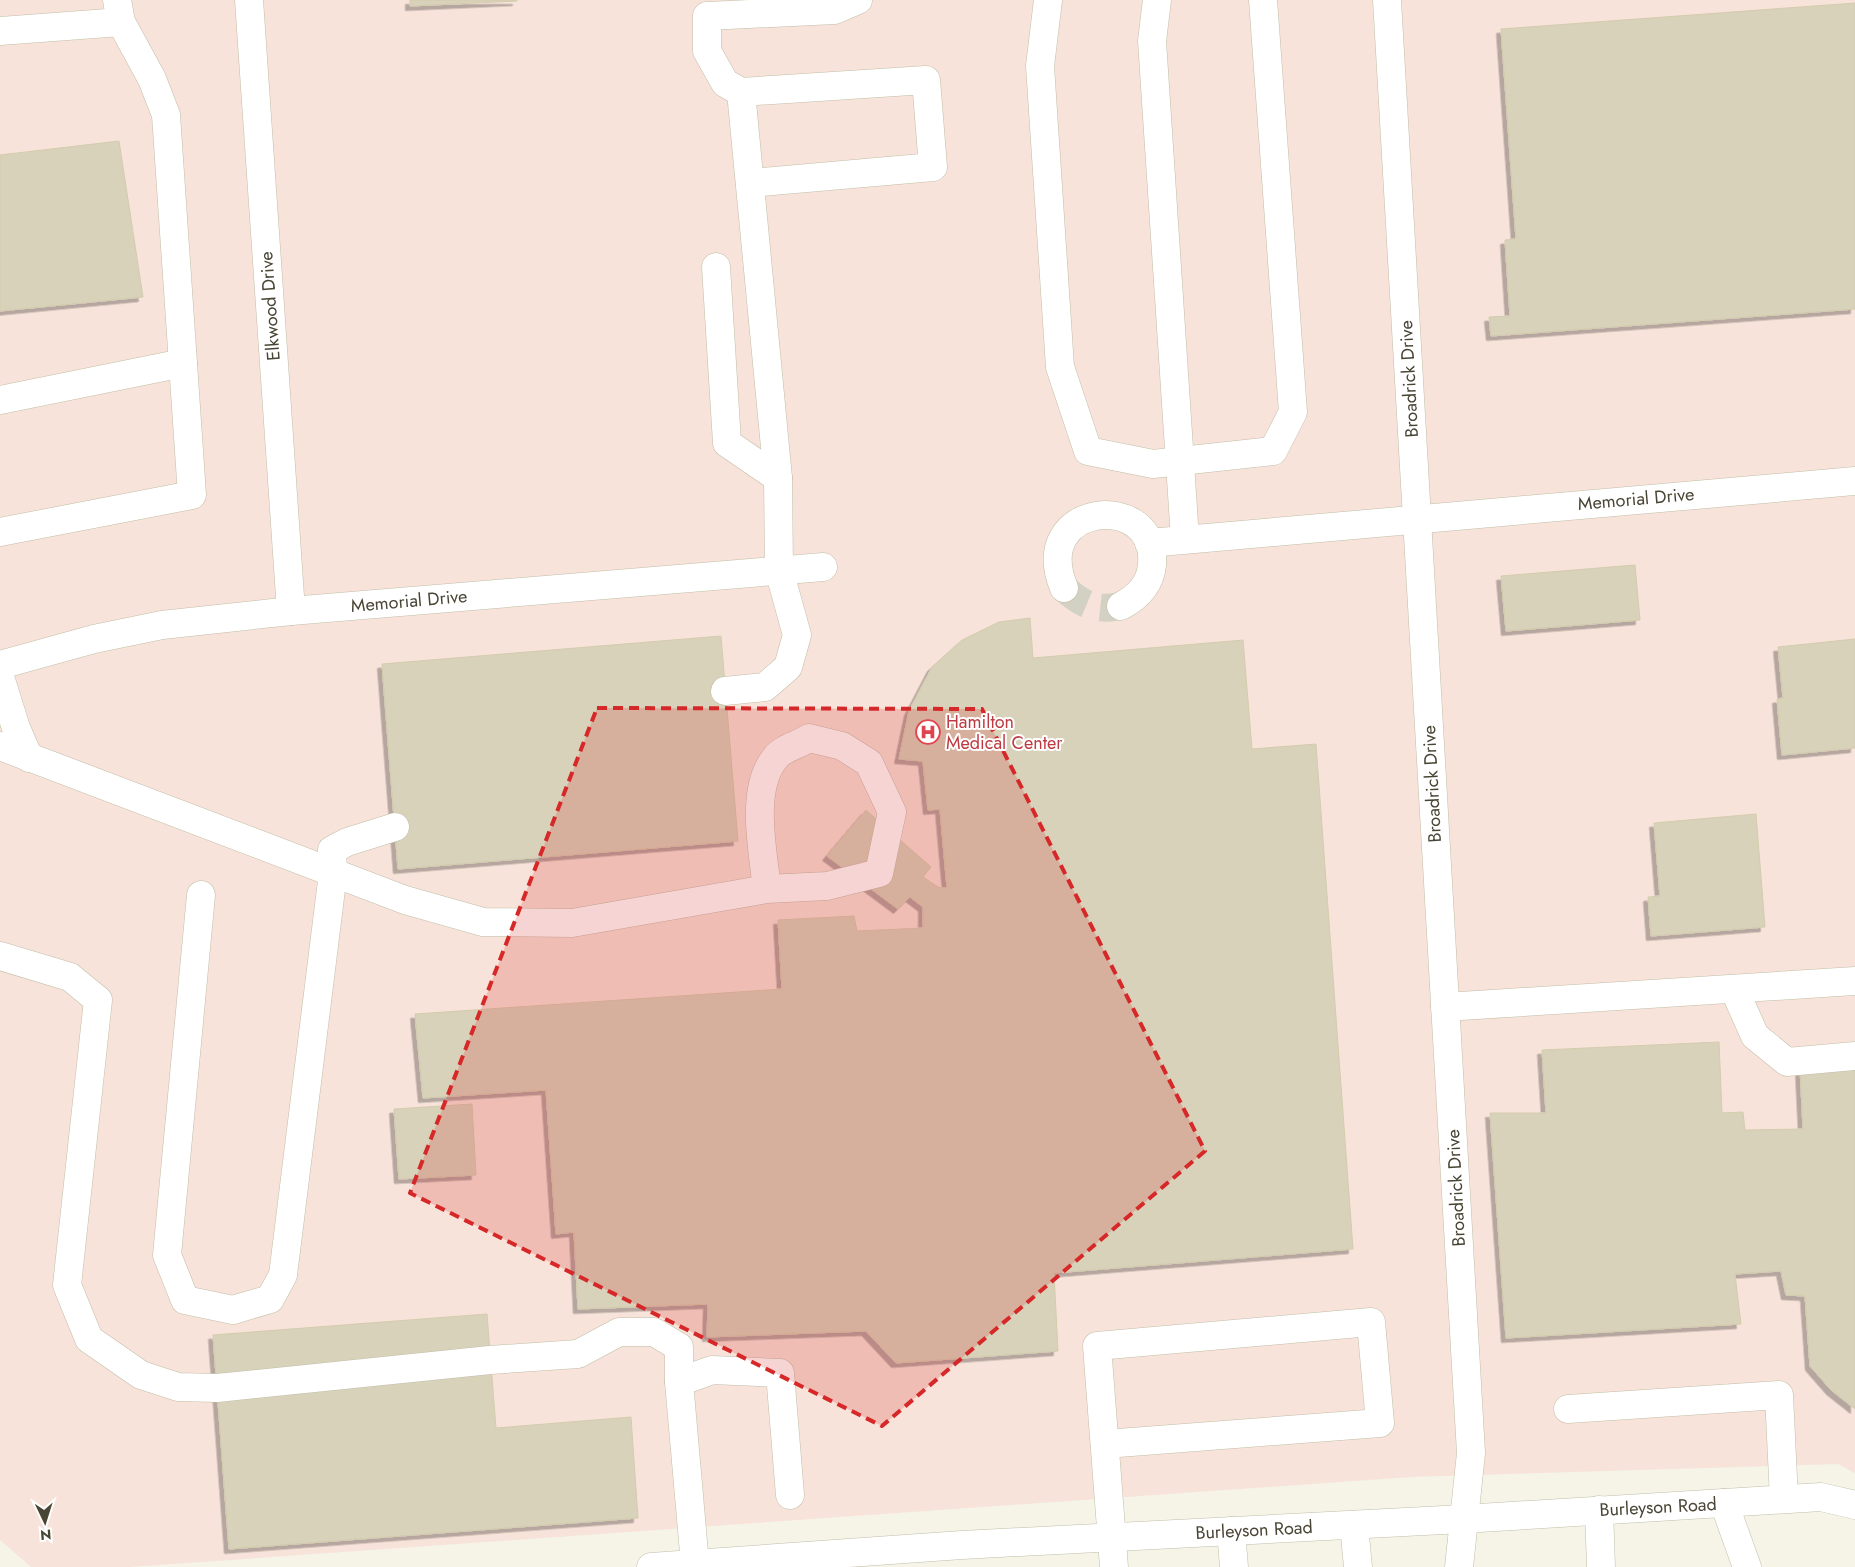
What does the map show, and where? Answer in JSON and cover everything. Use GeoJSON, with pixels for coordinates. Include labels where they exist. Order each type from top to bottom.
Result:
{"type":"FeatureCollection","features":[{"type":"Feature","properties":{"kind":"street","name":"Elkwood Drive"},"geometry":{"type":"LineString","coordinates":[[249,0],[291,611]]}},
{"type":"Feature","properties":{"kind":"street"},"geometry":{"type":"LineString","coordinates":[[750,183],[933,167],[926,80],[741,92],[725,84],[707,51],[706,16],[835,10],[858,0]]}},
{"type":"Feature","properties":{"kind":"street"},"geometry":{"type":"LineString","coordinates":[[1048,0],[1040,66],[1060,367],[1088,451],[1153,464],[1273,451],[1293,412],[1263,0]]}},
{"type":"Feature","properties":{"kind":"street"},"geometry":{"type":"LineString","coordinates":[[1157,0],[1152,42],[1185,539]]}},
{"type":"Feature","properties":{"kind":"street","name":"Broadrick Drive"},"geometry":{"type":"LineString","coordinates":[[1387,0],[1471,1453],[1459,1567]]}},
{"type":"Feature","properties":{"kind":"street"},"geometry":{"type":"LineString","coordinates":[[0,32],[119,11],[152,79],[166,115],[192,496],[0,532]]}},
{"type":"Feature","properties":{"kind":"street"},"geometry":{"type":"LineString","coordinates":[[725,692],[765,687],[788,667],[798,635],[779,570],[778,478],[741,92]]}},
{"type":"Feature","properties":{"kind":"street"},"geometry":{"type":"LineString","coordinates":[[716,267],[727,443],[778,478]]}},
{"type":"Feature","properties":{"kind":"street"},"geometry":{"type":"LineString","coordinates":[[0,400],[183,362]]}},
{"type":"Feature","properties":{"kind":"street","name":"Memorial Drive"},"geometry":{"type":"LineString","coordinates":[[1149,543],[1855,481]]}},
{"type":"Feature","properties":{"kind":"street"},"geometry":{"type":"LineString","coordinates":[[1064,588],[1056,561],[1059,545],[1067,531],[1080,520],[1095,514],[1111,514],[1127,519],[1140,529],[1149,543],[1152,558],[1151,574],[1145,587],[1134,599],[1121,606]]}},
{"type":"Feature","properties":{"kind":"street","name":"Memorial Drive"},"geometry":{"type":"LineString","coordinates":[[0,665],[94,639],[162,625],[291,611],[823,567]]}},
{"type":"Feature","properties":{"kind":"street"},"geometry":{"type":"LineString","coordinates":[[0,677],[16,728],[8,750],[405,900],[483,922],[572,923],[767,889],[827,886],[879,873],[892,812],[868,763],[842,746],[809,738],[776,756],[761,786],[761,826],[767,889]]}},
{"type":"Feature","properties":{"kind":"street"},"geometry":{"type":"LineString","coordinates":[[201,894],[167,1255],[185,1300],[233,1310],[270,1299],[284,1275],[333,872],[332,850],[347,842],[395,827]]}},
{"type":"Feature","properties":{"kind":"street"},"geometry":{"type":"LineString","coordinates":[[0,956],[70,977],[98,1000],[67,1285],[89,1339],[141,1375],[178,1387],[227,1387],[490,1360],[578,1354],[619,1332],[654,1332],[679,1347],[679,1382],[694,1564]]}},
{"type":"Feature","properties":{"kind":"street"},"geometry":{"type":"LineString","coordinates":[[1445,1007],[1855,981]]}},
{"type":"Feature","properties":{"kind":"street"},"geometry":{"type":"LineString","coordinates":[[1734,989],[1756,1036],[1787,1062],[1855,1056]]}},
{"type":"Feature","properties":{"kind":"street"},"geometry":{"type":"LineString","coordinates":[[1104,1444],[1380,1422],[1371,1322],[1097,1346],[1104,1444],[1114,1567]]}},
{"type":"Feature","properties":{"kind":"street"},"geometry":{"type":"LineString","coordinates":[[679,1382],[712,1370],[780,1373],[790,1495]]}},
{"type":"Feature","properties":{"kind":"street"},"geometry":{"type":"LineString","coordinates":[[1568,1409],[1779,1395],[1784,1499]]}},
{"type":"Feature","properties":{"kind":"street","name":"Burleyson Road"},"geometry":{"type":"LineString","coordinates":[[651,1567],[694,1564],[806,1562],[1112,1537],[1463,1519],[1821,1497],[1855,1505]]}},
{"type":"Feature","properties":{"kind":"street"},"geometry":{"type":"LineString","coordinates":[[1724,1503],[1747,1567]]}},
{"type":"Feature","properties":{"kind":"street"},"geometry":{"type":"LineString","coordinates":[[1599,1510],[1601,1567]]}},
{"type":"Feature","properties":{"kind":"street"},"geometry":{"type":"LineString","coordinates":[[1354,1525],[1358,1567]]}},
{"type":"Feature","properties":{"kind":"street"},"geometry":{"type":"LineString","coordinates":[[1231,1531],[1234,1567]]}},
{"type":"Feature","properties":{"kind":"highlighted area"},"geometry":{"type":"Polygon","coordinates":[[[597,708],[982,709],[1205,1151],[882,1426],[410,1193],[597,708]]]}},
{"type":"Feature","properties":{"kind":"shaded area","name":"Hamilton Medical Center"},"geometry":{"type":"Polygon","coordinates":[[[0,0],[1855,0],[1855,1473],[1838,1464],[1411,1477],[130,1567],[31,1567],[0,1540],[0,0]]]}},
{"type":"Feature","properties":{"kind":"building"},"geometry":{"type":"Polygon","coordinates":[[[410,0],[517,0],[517,1],[410,6],[410,0]]]}},
{"type":"Feature","properties":{"kind":"building"},"geometry":{"type":"Polygon","coordinates":[[[1855,3],[1855,309],[1491,336],[1489,317],[1510,316],[1505,240],[1516,239],[1501,29],[1855,3]]]}},
{"type":"Feature","properties":{"kind":"building"},"geometry":{"type":"Polygon","coordinates":[[[119,141],[143,297],[0,311],[0,155],[119,141]]]}},
{"type":"Feature","properties":{"kind":"building"},"geometry":{"type":"Polygon","coordinates":[[[1635,565],[1640,620],[1506,631],[1501,576],[1635,565]]]}},
{"type":"Feature","properties":{"kind":"building"},"geometry":{"type":"Polygon","coordinates":[[[1030,618],[1033,658],[1243,640],[1252,749],[1316,744],[1353,1249],[1054,1273],[1058,1351],[896,1363],[866,1331],[707,1337],[708,1304],[578,1309],[574,1232],[556,1234],[546,1090],[423,1098],[415,1014],[782,989],[778,920],[854,916],[857,931],[923,928],[923,907],[910,897],[898,909],[827,856],[866,810],[931,867],[923,877],[938,887],[947,888],[940,809],[928,810],[923,761],[899,759],[909,711],[932,667],[962,640],[999,622],[1030,618]]]}},
{"type":"Feature","properties":{"kind":"building"},"geometry":{"type":"Polygon","coordinates":[[[721,636],[738,841],[398,869],[382,664],[721,636]]]}},
{"type":"Feature","properties":{"kind":"building"},"geometry":{"type":"Polygon","coordinates":[[[1855,639],[1855,748],[1782,755],[1777,699],[1783,698],[1778,647],[1855,639]]]}},
{"type":"Feature","properties":{"kind":"building"},"geometry":{"type":"Polygon","coordinates":[[[1756,814],[1765,927],[1651,936],[1648,897],[1660,896],[1654,823],[1756,814]]]}},
{"type":"Feature","properties":{"kind":"building"},"geometry":{"type":"Polygon","coordinates":[[[1719,1042],[1722,1113],[1743,1112],[1745,1130],[1803,1129],[1800,1068],[1855,1065],[1855,1409],[1831,1390],[1810,1366],[1805,1296],[1786,1295],[1781,1271],[1735,1274],[1741,1324],[1506,1338],[1490,1113],[1546,1113],[1542,1050],[1719,1042]]]}},
{"type":"Feature","properties":{"kind":"building"},"geometry":{"type":"Polygon","coordinates":[[[472,1104],[476,1175],[399,1179],[394,1109],[472,1104]]]}},
{"type":"Feature","properties":{"kind":"building"},"geometry":{"type":"Polygon","coordinates":[[[487,1314],[496,1428],[631,1417],[638,1518],[229,1549],[213,1335],[487,1314]]]}},
{"type":"Feature","properties":{"kind":"tunnel"},"geometry":{"type":"LineString","coordinates":[[1064,588],[1077,599],[1090,605],[1104,608],[1121,606]]}},
{"type":"Feature","properties":{"kind":"place","name":"Hamilton Medical Center"},"geometry":{"type":"Point","coordinates":[928,732]}}]}
